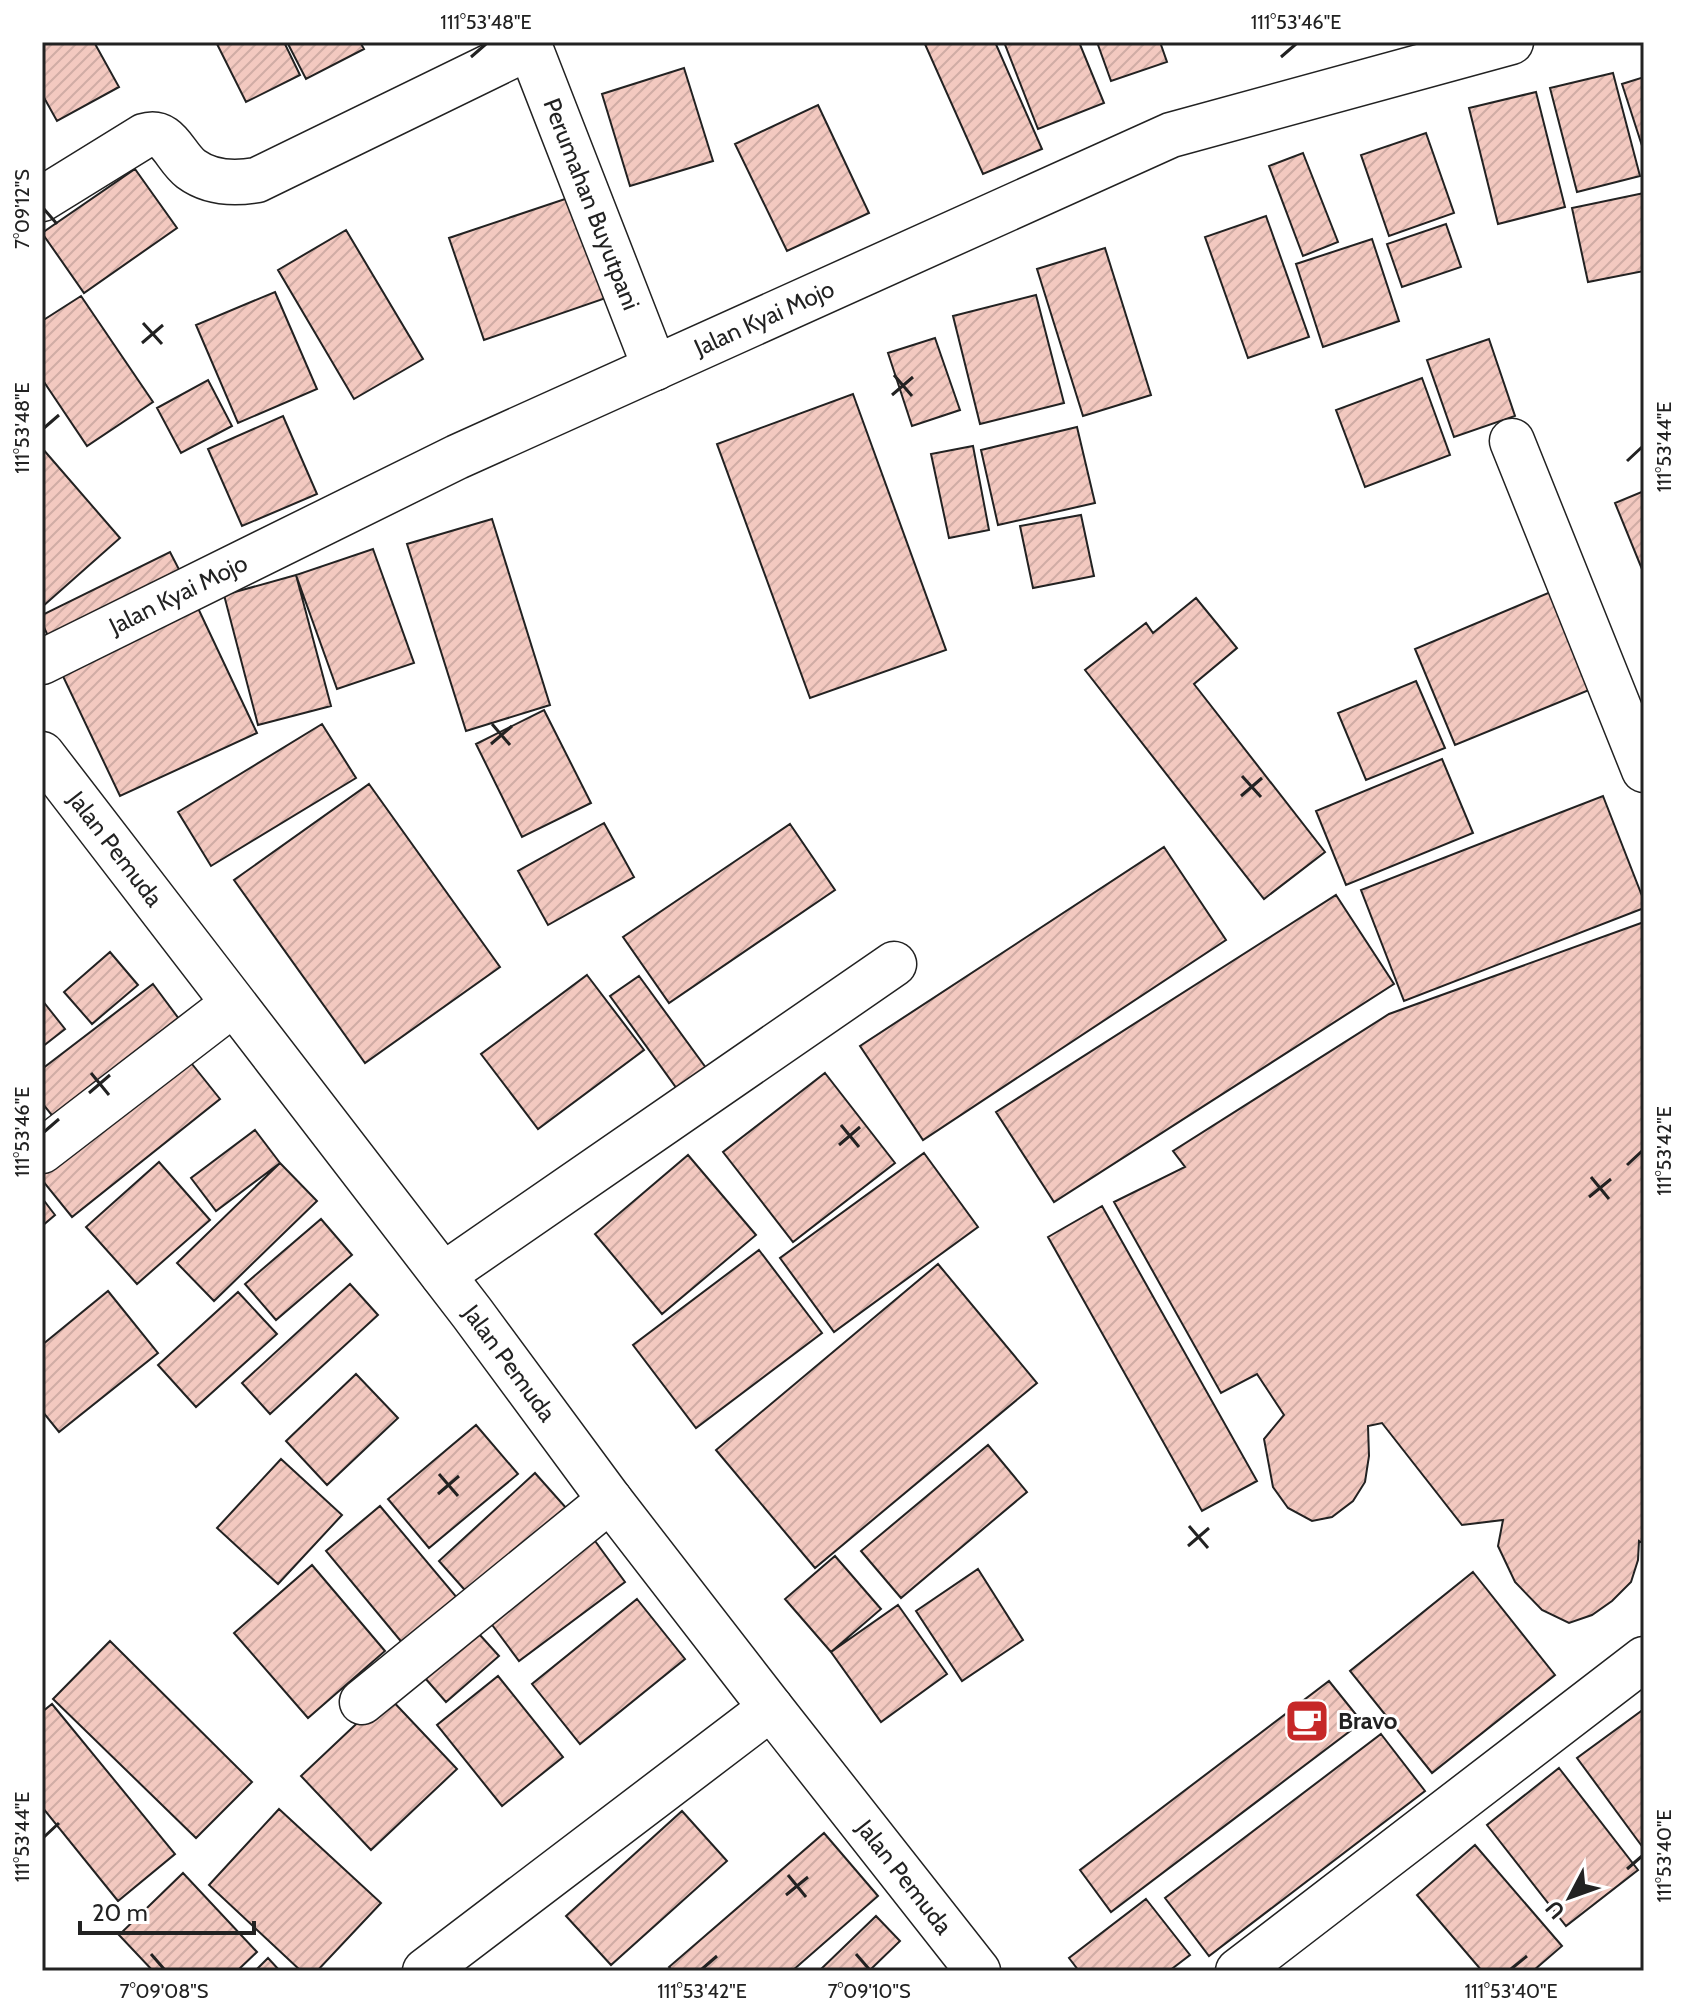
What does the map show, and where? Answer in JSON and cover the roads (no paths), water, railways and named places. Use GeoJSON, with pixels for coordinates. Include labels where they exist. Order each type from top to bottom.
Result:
{"type":"FeatureCollection","features":[{"type":"Feature","properties":{"kind":"street","name":"Jalan Kyai Mojo"},"geometry":{"type":"LineString","coordinates":[[42,662],[457,457],[1171,135],[1511,42]]}},
{"type":"Feature","properties":{"kind":"street","name":"Perumahan Buyutpani"},"geometry":{"type":"LineString","coordinates":[[529,45],[655,368]]}},
{"type":"Feature","properties":{"kind":"street"},"geometry":{"type":"LineString","coordinates":[[42,199],[153,133],[161,135],[190,168],[209,179],[237,183],[257,180],[529,45]]}},
{"type":"Feature","properties":{"kind":"street"},"geometry":{"type":"LineString","coordinates":[[1512,441],[1631,699],[1644,770]]}},
{"type":"Feature","properties":{"kind":"street","name":"Jalan Pemuda"},"geometry":{"type":"LineString","coordinates":[[42,754],[443,1275],[610,1500],[978,1971]]}},
{"type":"Feature","properties":{"kind":"street"},"geometry":{"type":"LineString","coordinates":[[443,1275],[894,964]]}},
{"type":"Feature","properties":{"kind":"street"},"geometry":{"type":"LineString","coordinates":[[42,1151],[233,1004]]}},
{"type":"Feature","properties":{"kind":"street"},"geometry":{"type":"LineString","coordinates":[[362,1702],[610,1500]]}},
{"type":"Feature","properties":{"kind":"street"},"geometry":{"type":"LineString","coordinates":[[1238,1971],[1644,1659]]}},
{"type":"Feature","properties":{"kind":"street"},"geometry":{"type":"LineString","coordinates":[[425,1971],[771,1708]]}},
{"type":"Feature","properties":{"kind":"place","name":"Bravo"},"geometry":{"type":"Point","coordinates":[1307,1721]}}]}
